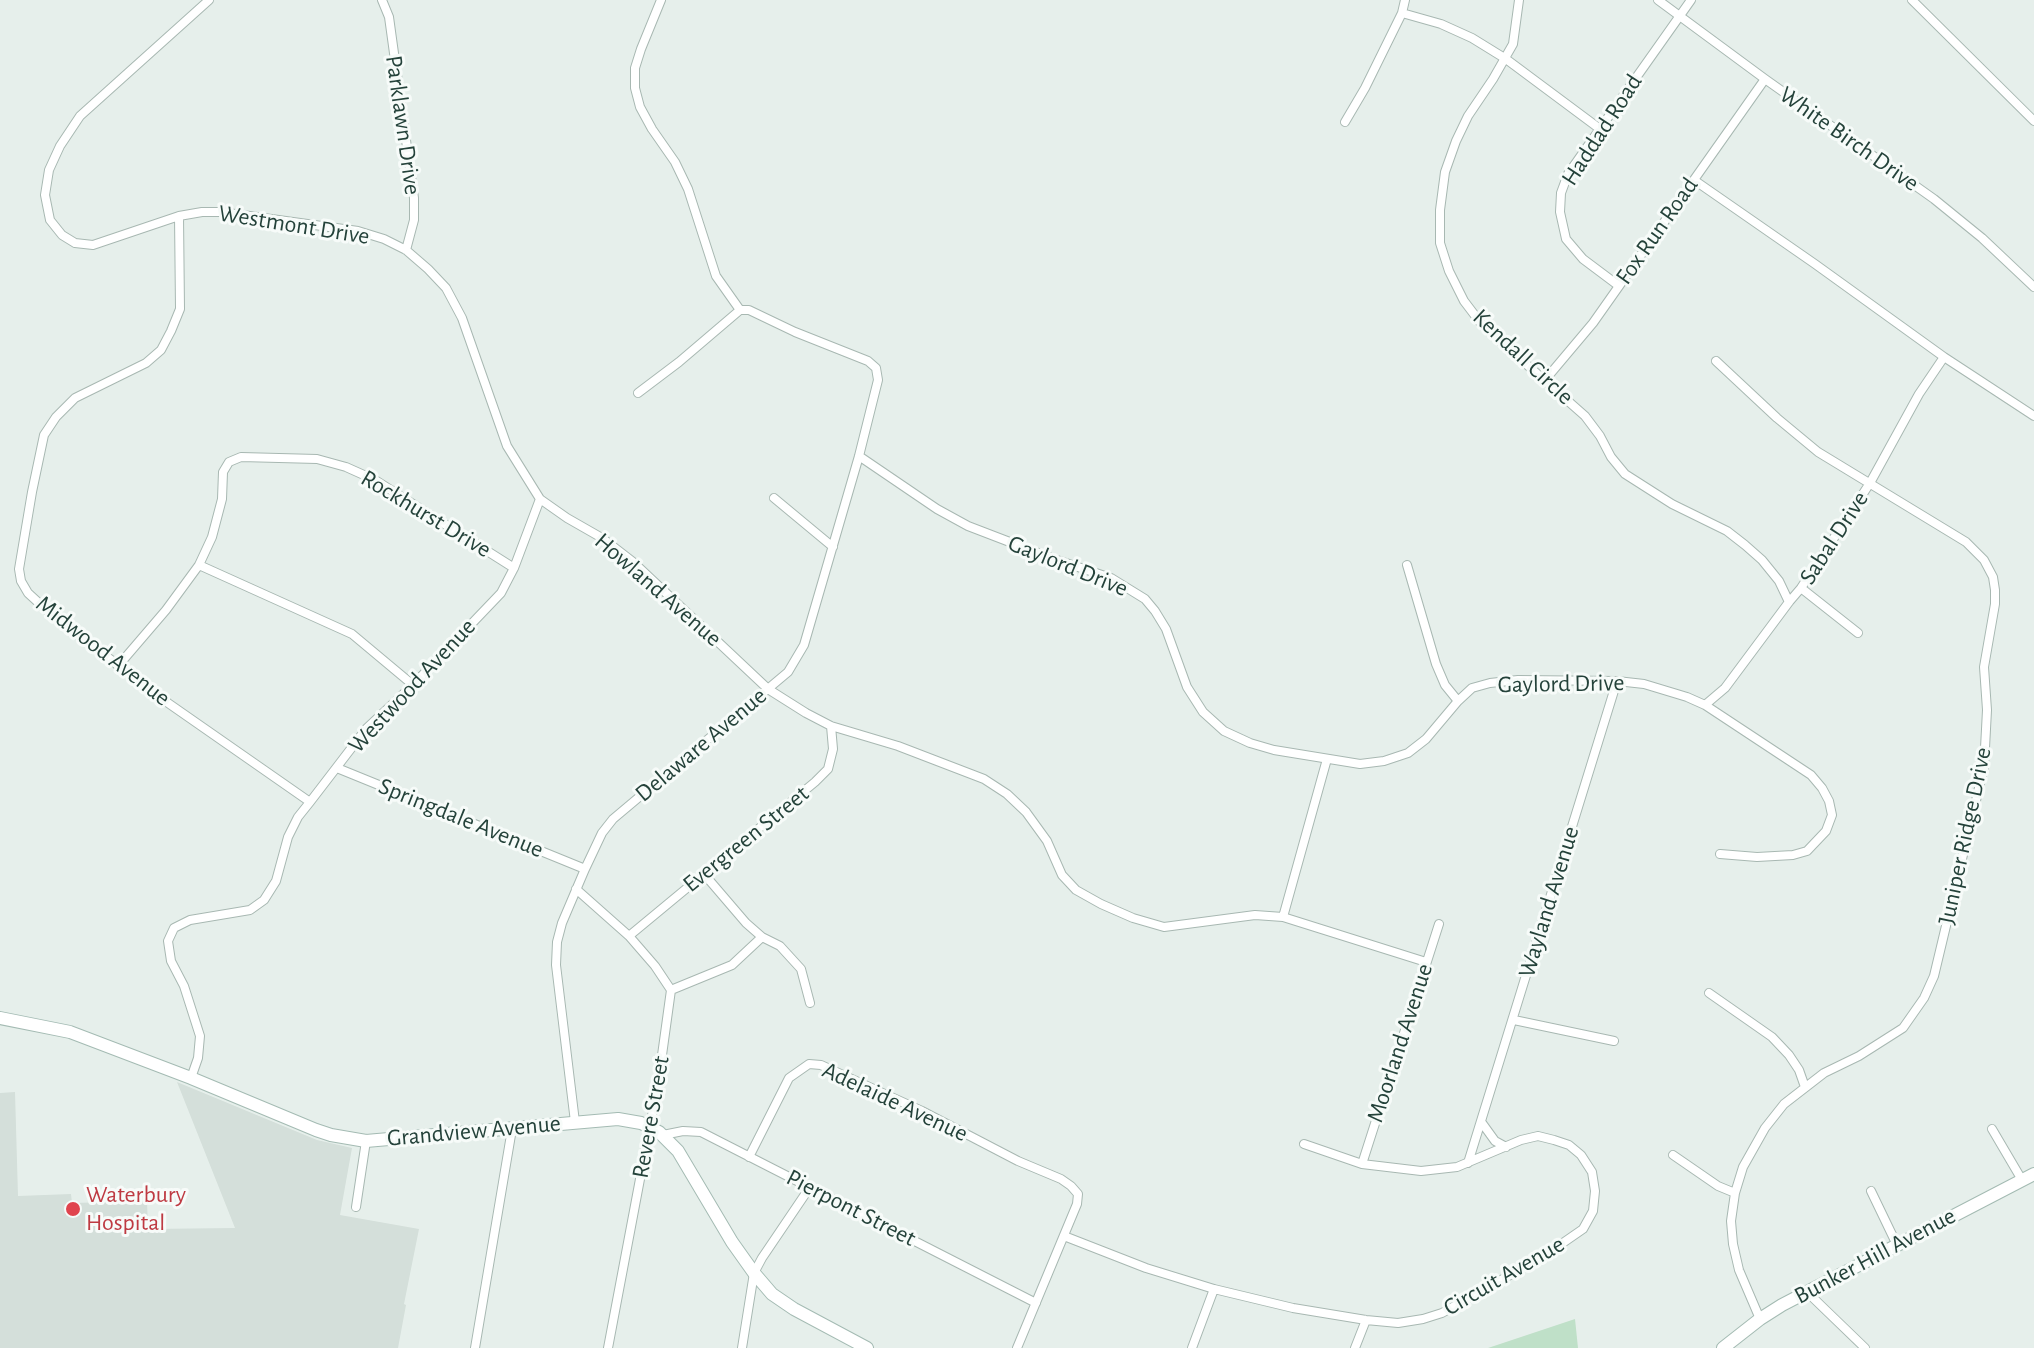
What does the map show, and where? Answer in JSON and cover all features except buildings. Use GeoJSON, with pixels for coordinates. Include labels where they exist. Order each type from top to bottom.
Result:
{"type":"FeatureCollection","features":[{"type":"Feature","properties":{"kind":"main road","name":"Grandview Avenue"},"geometry":{"type":"LineString","coordinates":[[0,1018],[70,1032],[323,1132],[366,1141],[623,1119],[650,1126],[663,1135],[681,1156],[732,1242],[772,1294],[794,1309],[867,1348]]}},
{"type":"Feature","properties":{"kind":"main road","name":"Bunker Hill Avenue"},"geometry":{"type":"LineString","coordinates":[[1723,1348],[1760,1319],[1807,1292],[2034,1174]]}},
{"type":"Feature","properties":{"kind":"street","name":"Westmont Drive"},"geometry":{"type":"LineString","coordinates":[[209,0],[80,116],[60,146],[49,170],[45,195],[50,220],[62,235],[75,243],[93,245],[179,216],[202,212],[221,212],[358,231],[406,250],[446,288],[462,318],[507,446],[540,500]]}},
{"type":"Feature","properties":{"kind":"street","name":"Parklawn Drive"},"geometry":{"type":"LineString","coordinates":[[382,0],[389,17],[414,198],[414,220],[406,250]]}},
{"type":"Feature","properties":{"kind":"street"},"geometry":{"type":"LineString","coordinates":[[638,393],[679,362],[740,310],[716,276],[688,189],[675,162],[640,107],[635,88],[635,68],[640,49],[661,0]]}},
{"type":"Feature","properties":{"kind":"street"},"geometry":{"type":"LineString","coordinates":[[1345,122],[1365,88],[1402,13],[1405,0]]}},
{"type":"Feature","properties":{"kind":"street","name":"Kendall Circle"},"geometry":{"type":"LineString","coordinates":[[1519,0],[1514,44],[1468,116],[1456,141],[1446,172],[1440,210],[1440,243],[1449,271],[1464,301],[1484,326],[1586,416],[1624,474],[1672,504],[1727,531],[1762,560],[1779,580],[1789,602]]}},
{"type":"Feature","properties":{"kind":"street","name":"White Birch Drive"},"geometry":{"type":"LineString","coordinates":[[1658,0],[1934,199],[1982,238],[2034,287]]}},
{"type":"Feature","properties":{"kind":"street","name":"Haddad Road"},"geometry":{"type":"LineString","coordinates":[[1619,286],[1583,259],[1566,239],[1560,212],[1561,193],[1568,174],[1691,0]]}},
{"type":"Feature","properties":{"kind":"street"},"geometry":{"type":"LineString","coordinates":[[1912,0],[2034,121]]}},
{"type":"Feature","properties":{"kind":"street"},"geometry":{"type":"LineString","coordinates":[[1402,13],[1441,24],[1472,38],[1506,59],[1600,129]]}},
{"type":"Feature","properties":{"kind":"street","name":"Fox Run Road"},"geometry":{"type":"LineString","coordinates":[[1545,380],[1593,323],[1765,79]]}},
{"type":"Feature","properties":{"kind":"street"},"geometry":{"type":"LineString","coordinates":[[1694,180],[1944,357],[2034,416]]}},
{"type":"Feature","properties":{"kind":"street","name":"Midwood Avenue"},"geometry":{"type":"LineString","coordinates":[[179,216],[180,309],[171,331],[161,350],[146,363],[75,398],[56,417],[44,435],[19,569],[21,581],[28,593],[53,616],[118,666],[310,802]]}},
{"type":"Feature","properties":{"kind":"street","name":"Delaware Avenue"},"geometry":{"type":"LineString","coordinates":[[575,1122],[556,965],[557,942],[562,923],[602,834],[614,819],[788,672],[804,645],[859,456],[878,380],[876,368],[868,361],[795,332],[748,310],[740,310]]}},
{"type":"Feature","properties":{"kind":"street","name":"Sabal Drive"},"geometry":{"type":"LineString","coordinates":[[1705,705],[1725,688],[1801,588],[1870,483],[1919,394],[1944,357]]}},
{"type":"Feature","properties":{"kind":"street","name":"Juniper Ridge Drive"},"geometry":{"type":"LineString","coordinates":[[1716,361],[1777,418],[1818,452],[1966,542],[1984,560],[1993,577],[1995,604],[1984,667],[1987,710],[1984,767],[1934,976],[1924,998],[1902,1028],[1859,1056],[1824,1073],[1784,1104],[1765,1128],[1743,1167],[1735,1193],[1731,1221],[1732,1244],[1739,1270],[1760,1319]]}},
{"type":"Feature","properties":{"kind":"street","name":"Gaylord Drive"},"geometry":{"type":"LineString","coordinates":[[859,456],[937,509],[968,526],[1111,578],[1145,599],[1155,610],[1166,629],[1186,687],[1203,712],[1224,731],[1258,746],[1360,764],[1384,761],[1408,753],[1426,739],[1472,688],[1518,680],[1617,681],[1644,684],[1705,705],[1810,775],[1822,788],[1829,801],[1832,814],[1826,831],[1807,851],[1793,855],[1757,857],[1720,854]]}},
{"type":"Feature","properties":{"kind":"street","name":"Rockhurst Drive"},"geometry":{"type":"LineString","coordinates":[[199,564],[212,537],[222,499],[223,472],[229,462],[241,457],[317,459],[346,467],[375,480],[514,568]]}},
{"type":"Feature","properties":{"kind":"street"},"geometry":{"type":"LineString","coordinates":[[774,498],[833,547]]}},
{"type":"Feature","properties":{"kind":"street","name":"Westwood Avenue"},"geometry":{"type":"LineString","coordinates":[[191,1078],[198,1058],[200,1036],[184,986],[171,961],[168,941],[174,928],[190,920],[250,910],[264,900],[276,881],[288,837],[298,817],[366,729],[413,685],[501,593],[514,568],[540,500]]}},
{"type":"Feature","properties":{"kind":"street","name":"Howland Avenue"},"geometry":{"type":"LineString","coordinates":[[540,500],[603,538],[633,562],[768,689],[806,713],[831,726],[898,746],[984,779],[1007,794],[1026,812],[1047,841],[1062,875],[1076,890],[1101,904],[1133,918],[1164,927],[1255,915],[1283,917],[1426,962]]}},
{"type":"Feature","properties":{"kind":"street"},"geometry":{"type":"LineString","coordinates":[[118,666],[166,610],[199,564],[352,634],[413,685]]}},
{"type":"Feature","properties":{"kind":"street"},"geometry":{"type":"LineString","coordinates":[[1407,565],[1436,664],[1445,685],[1458,701]]}},
{"type":"Feature","properties":{"kind":"street"},"geometry":{"type":"LineString","coordinates":[[1801,588],[1858,633]]}},
{"type":"Feature","properties":{"kind":"street","name":"Wayland Avenue"},"geometry":{"type":"LineString","coordinates":[[1468,1163],[1617,681]]}},
{"type":"Feature","properties":{"kind":"street","name":"Evergreen Street"},"geometry":{"type":"LineString","coordinates":[[629,936],[816,782],[828,769],[833,749],[831,726]]}},
{"type":"Feature","properties":{"kind":"street"},"geometry":{"type":"LineString","coordinates":[[1283,917],[1327,759]]}},
{"type":"Feature","properties":{"kind":"street","name":"Springdale Avenue"},"geometry":{"type":"LineString","coordinates":[[337,768],[585,869]]}},
{"type":"Feature","properties":{"kind":"street"},"geometry":{"type":"LineString","coordinates":[[704,874],[746,923],[762,937],[780,946],[801,969],[810,1003]]}},
{"type":"Feature","properties":{"kind":"street"},"geometry":{"type":"LineString","coordinates":[[576,889],[629,936],[655,966],[671,990],[732,964],[762,937]]}},
{"type":"Feature","properties":{"kind":"street","name":"Moorland Avenue"},"geometry":{"type":"LineString","coordinates":[[1362,1164],[1439,924]]}},
{"type":"Feature","properties":{"kind":"street","name":"Revere Street"},"geometry":{"type":"LineString","coordinates":[[608,1348],[650,1126],[671,990]]}},
{"type":"Feature","properties":{"kind":"street"},"geometry":{"type":"LineString","coordinates":[[1709,993],[1772,1037],[1799,1070],[1805,1087]]}},
{"type":"Feature","properties":{"kind":"street"},"geometry":{"type":"LineString","coordinates":[[1514,1020],[1614,1041]]}},
{"type":"Feature","properties":{"kind":"street","name":"Adelaide Avenue"},"geometry":{"type":"LineString","coordinates":[[749,1157],[789,1078],[809,1064],[828,1068],[922,1111],[1018,1161],[1071,1185],[1078,1194],[1077,1204],[1064,1236]]}},
{"type":"Feature","properties":{"kind":"street"},"geometry":{"type":"LineString","coordinates":[[1482,1123],[1495,1141],[1506,1147]]}},
{"type":"Feature","properties":{"kind":"street"},"geometry":{"type":"LineString","coordinates":[[475,1348],[512,1129]]}},
{"type":"Feature","properties":{"kind":"street"},"geometry":{"type":"LineString","coordinates":[[1992,1129],[2022,1180]]}},
{"type":"Feature","properties":{"kind":"street","name":"Pierpont Street"},"geometry":{"type":"LineString","coordinates":[[663,1135],[698,1131],[1036,1303]]}},
{"type":"Feature","properties":{"kind":"street","name":"Circuit Avenue"},"geometry":{"type":"LineString","coordinates":[[1064,1236],[1146,1268],[1214,1289],[1293,1308],[1398,1323],[1423,1320],[1442,1313],[1544,1256],[1583,1229],[1593,1211],[1595,1191],[1592,1172],[1581,1155],[1569,1145],[1538,1136],[1521,1140],[1457,1167],[1421,1171],[1362,1164],[1304,1144]]}},
{"type":"Feature","properties":{"kind":"street"},"geometry":{"type":"LineString","coordinates":[[356,1208],[366,1141]]}},
{"type":"Feature","properties":{"kind":"street"},"geometry":{"type":"LineString","coordinates":[[1673,1155],[1718,1186],[1735,1193]]}},
{"type":"Feature","properties":{"kind":"street"},"geometry":{"type":"LineString","coordinates":[[742,1348],[754,1273],[810,1187]]}},
{"type":"Feature","properties":{"kind":"street"},"geometry":{"type":"LineString","coordinates":[[1870,1191],[1897,1245]]}},
{"type":"Feature","properties":{"kind":"street"},"geometry":{"type":"LineString","coordinates":[[1017,1348],[1064,1236]]}},
{"type":"Feature","properties":{"kind":"street"},"geometry":{"type":"LineString","coordinates":[[1192,1348],[1214,1289]]}},
{"type":"Feature","properties":{"kind":"street"},"geometry":{"type":"LineString","coordinates":[[1807,1292],[1864,1348]]}},
{"type":"Feature","properties":{"kind":"street"},"geometry":{"type":"LineString","coordinates":[[1355,1348],[1366,1320]]}},
{"type":"Feature","properties":{"kind":"shaded area","name":"Waterbury Hospital"},"geometry":{"type":"Polygon","coordinates":[[[177,1082],[317,1140],[352,1148],[340,1215],[419,1229],[398,1348],[0,1348],[0,1093],[15,1092],[18,1196],[71,1194],[72,1203],[147,1201],[148,1229],[235,1228],[177,1082]]]}},
{"type":"Feature","properties":{"kind":"green space"},"geometry":{"type":"Polygon","coordinates":[[[1575,1319],[1578,1348],[1488,1348],[1575,1319]]]}},
{"type":"Feature","properties":{"kind":"place","name":"Waterbury Hospital"},"geometry":{"type":"Point","coordinates":[73,1209]}}]}
